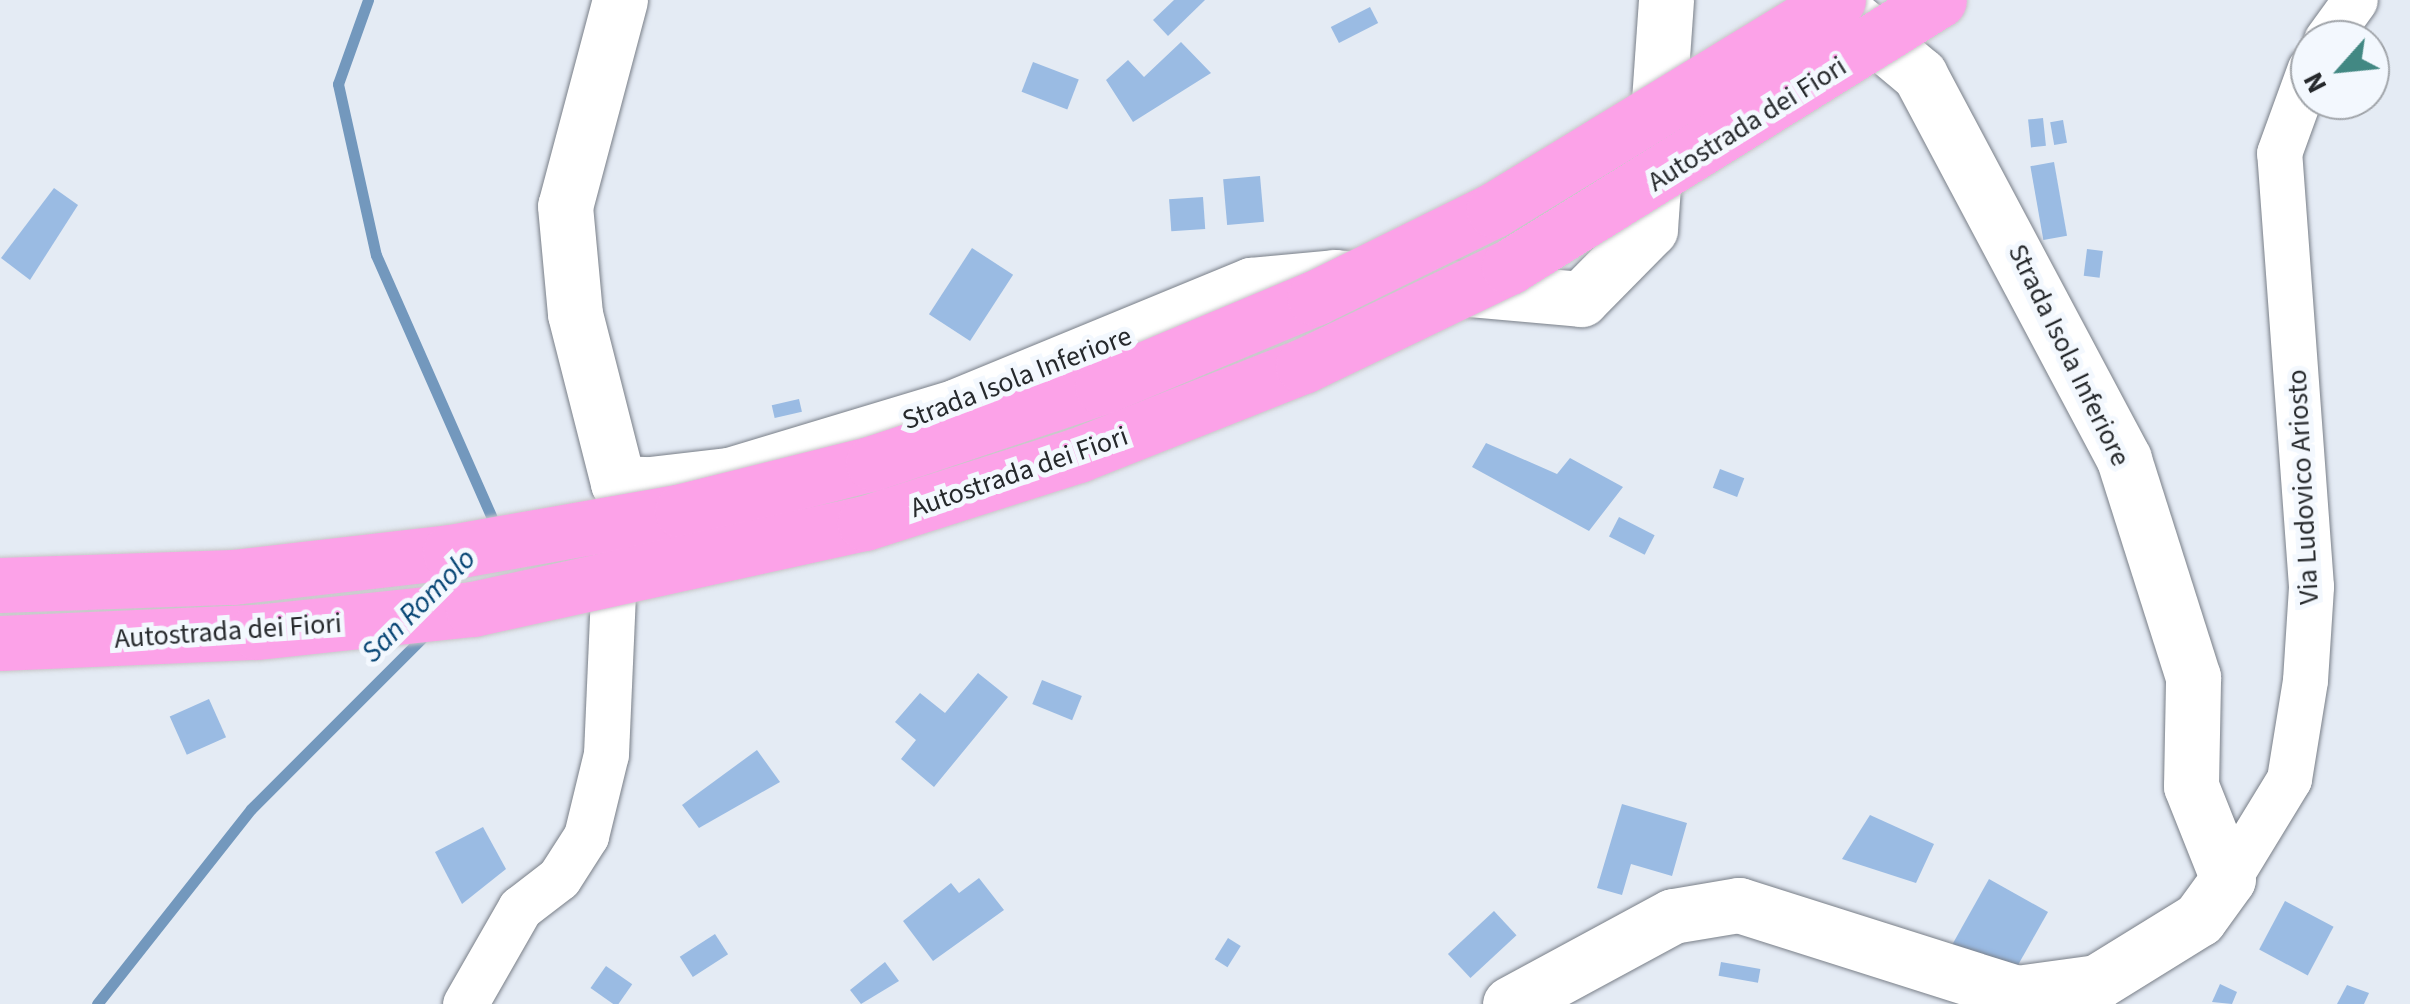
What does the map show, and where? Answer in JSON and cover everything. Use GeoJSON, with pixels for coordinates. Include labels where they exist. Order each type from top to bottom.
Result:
{"type":"FeatureCollection","features":[{"type":"Feature","properties":{"kind":"highway","name":"Autostrada dei Fiori"},"geometry":{"type":"LineString","coordinates":[[0,585],[233,577],[450,552],[682,510],[873,463],[1102,386],[1315,298],[1494,210],[1838,0]]}},
{"type":"Feature","properties":{"kind":"highway","name":"Autostrada dei Fiori"},"geometry":{"type":"LineString","coordinates":[[0,643],[256,632],[473,609],[865,523],[1078,455],[1303,366],[1509,267],[1938,0]]}},
{"type":"Feature","properties":{"kind":"street"},"geometry":{"type":"LineString","coordinates":[[465,1004],[520,908],[558,878],[586,836],[606,754],[618,483],[575,314],[565,206],[620,0]]}},
{"type":"Feature","properties":{"kind":"street","name":"Strada Isola Inferiore"},"geometry":{"type":"LineString","coordinates":[[618,483],[729,475],[957,406],[1251,285],[1335,277],[1581,298],[1650,229],[1666,0]]}},
{"type":"Feature","properties":{"kind":"street","name":"Strada Isola Inferiore"},"geometry":{"type":"LineString","coordinates":[[1830,0],[1920,75],[2124,459],[2192,677],[2191,786],[2228,878]]}},
{"type":"Feature","properties":{"kind":"street","name":"Via Ludovico Ariosto"},"geometry":{"type":"LineString","coordinates":[[1510,1004],[1673,916],[1739,904],[2017,993],[2097,982],[2199,919],[2288,779],[2305,680],[2312,586],[2279,154],[2291,120]]}},
{"type":"Feature","properties":{"kind":"building"},"geometry":{"type":"Polygon","coordinates":[[[1174,0],[1205,0],[1168,36],[1153,20],[1174,0]]]}},
{"type":"Feature","properties":{"kind":"building"},"geometry":{"type":"Polygon","coordinates":[[[1370,7],[1378,23],[1339,43],[1331,27],[1370,7]]]}},
{"type":"Feature","properties":{"kind":"building"},"geometry":{"type":"Polygon","coordinates":[[[1181,42],[1211,73],[1133,122],[1106,80],[1128,60],[1144,77],[1181,42]]]}},
{"type":"Feature","properties":{"kind":"building"},"geometry":{"type":"Polygon","coordinates":[[[1033,62],[1079,80],[1067,109],[1022,92],[1033,62]]]}},
{"type":"Feature","properties":{"kind":"building"},"geometry":{"type":"Polygon","coordinates":[[[2043,118],[2046,146],[2031,147],[2028,120],[2043,118]]]}},
{"type":"Feature","properties":{"kind":"building"},"geometry":{"type":"Polygon","coordinates":[[[2063,120],[2067,143],[2054,145],[2050,122],[2063,120]]]}},
{"type":"Feature","properties":{"kind":"building"},"geometry":{"type":"Polygon","coordinates":[[[2054,162],[2067,236],[2043,240],[2030,166],[2054,162]]]}},
{"type":"Feature","properties":{"kind":"building"},"geometry":{"type":"Polygon","coordinates":[[[1260,176],[1264,222],[1227,225],[1223,179],[1260,176]]]}},
{"type":"Feature","properties":{"kind":"building"},"geometry":{"type":"Polygon","coordinates":[[[54,188],[78,205],[30,280],[1,258],[54,188]]]}},
{"type":"Feature","properties":{"kind":"building"},"geometry":{"type":"Polygon","coordinates":[[[1203,197],[1205,229],[1171,231],[1169,199],[1203,197]]]}},
{"type":"Feature","properties":{"kind":"building"},"geometry":{"type":"Polygon","coordinates":[[[972,248],[1013,275],[970,341],[929,314],[972,248]]]}},
{"type":"Feature","properties":{"kind":"building"},"geometry":{"type":"Polygon","coordinates":[[[2087,249],[2103,251],[2100,278],[2084,276],[2087,249]]]}},
{"type":"Feature","properties":{"kind":"building"},"geometry":{"type":"Polygon","coordinates":[[[799,399],[802,412],[775,418],[772,405],[799,399]]]}},
{"type":"Feature","properties":{"kind":"building"},"geometry":{"type":"Polygon","coordinates":[[[1486,443],[1557,474],[1570,458],[1623,487],[1589,531],[1472,467],[1486,443]]]}},
{"type":"Feature","properties":{"kind":"building"},"geometry":{"type":"Polygon","coordinates":[[[1720,469],[1744,478],[1737,497],[1713,488],[1720,469]]]}},
{"type":"Feature","properties":{"kind":"building"},"geometry":{"type":"Polygon","coordinates":[[[1619,517],[1655,535],[1645,555],[1609,537],[1619,517]]]}},
{"type":"Feature","properties":{"kind":"building"},"geometry":{"type":"Polygon","coordinates":[[[978,673],[1008,697],[934,787],[901,759],[916,740],[895,722],[920,693],[945,713],[978,673]]]}},
{"type":"Feature","properties":{"kind":"building"},"geometry":{"type":"Polygon","coordinates":[[[1042,680],[1082,696],[1072,720],[1032,704],[1042,680]]]}},
{"type":"Feature","properties":{"kind":"building"},"geometry":{"type":"Polygon","coordinates":[[[209,699],[226,737],[187,755],[170,716],[209,699]]]}},
{"type":"Feature","properties":{"kind":"building"},"geometry":{"type":"Polygon","coordinates":[[[757,750],[780,782],[699,828],[682,805],[757,750]]]}},
{"type":"Feature","properties":{"kind":"building"},"geometry":{"type":"Polygon","coordinates":[[[1622,804],[1687,823],[1672,876],[1631,864],[1622,895],[1597,888],[1622,804]]]}},
{"type":"Feature","properties":{"kind":"building"},"geometry":{"type":"Polygon","coordinates":[[[1870,815],[1934,844],[1916,883],[1842,859],[1870,815]]]}},
{"type":"Feature","properties":{"kind":"building"},"geometry":{"type":"Polygon","coordinates":[[[483,827],[506,869],[462,904],[435,852],[483,827]]]}},
{"type":"Feature","properties":{"kind":"building"},"geometry":{"type":"Polygon","coordinates":[[[979,878],[1004,910],[933,961],[903,921],[951,883],[959,893],[979,878]]]}},
{"type":"Feature","properties":{"kind":"building"},"geometry":{"type":"Polygon","coordinates":[[[1989,879],[2048,912],[2018,965],[1952,945],[1989,879]]]}},
{"type":"Feature","properties":{"kind":"building"},"geometry":{"type":"Polygon","coordinates":[[[2285,901],[2334,927],[2308,975],[2259,950],[2285,901]]]}},
{"type":"Feature","properties":{"kind":"building"},"geometry":{"type":"Polygon","coordinates":[[[1494,911],[1517,935],[1470,978],[1448,954],[1494,911]]]}},
{"type":"Feature","properties":{"kind":"building"},"geometry":{"type":"Polygon","coordinates":[[[715,934],[728,954],[693,977],[680,957],[715,934]]]}},
{"type":"Feature","properties":{"kind":"building"},"geometry":{"type":"Polygon","coordinates":[[[1228,938],[1241,946],[1227,967],[1215,959],[1228,938]]]}},
{"type":"Feature","properties":{"kind":"building"},"geometry":{"type":"Polygon","coordinates":[[[885,962],[899,981],[861,1004],[850,990],[885,962]]]}},
{"type":"Feature","properties":{"kind":"building"},"geometry":{"type":"Polygon","coordinates":[[[1721,962],[1760,969],[1758,983],[1719,976],[1721,962]]]}},
{"type":"Feature","properties":{"kind":"building"},"geometry":{"type":"Polygon","coordinates":[[[606,966],[632,984],[618,1004],[591,988],[606,966]]]}},
{"type":"Feature","properties":{"kind":"building"},"geometry":{"type":"Polygon","coordinates":[[[2220,984],[2237,992],[2232,1004],[2212,1002],[2220,984]]]}},
{"type":"Feature","properties":{"kind":"building"},"geometry":{"type":"Polygon","coordinates":[[[2347,985],[2369,993],[2364,1004],[2337,1004],[2347,985]]]}},
{"type":"Feature","properties":{"kind":"waterway","name":"San Romolo"},"geometry":{"type":"LineString","coordinates":[[368,0],[338,84],[376,255],[496,527]]}},
{"type":"Feature","properties":{"kind":"waterway","name":"San Romolo"},"geometry":{"type":"LineString","coordinates":[[97,1004],[251,809],[426,634]]}}]}
